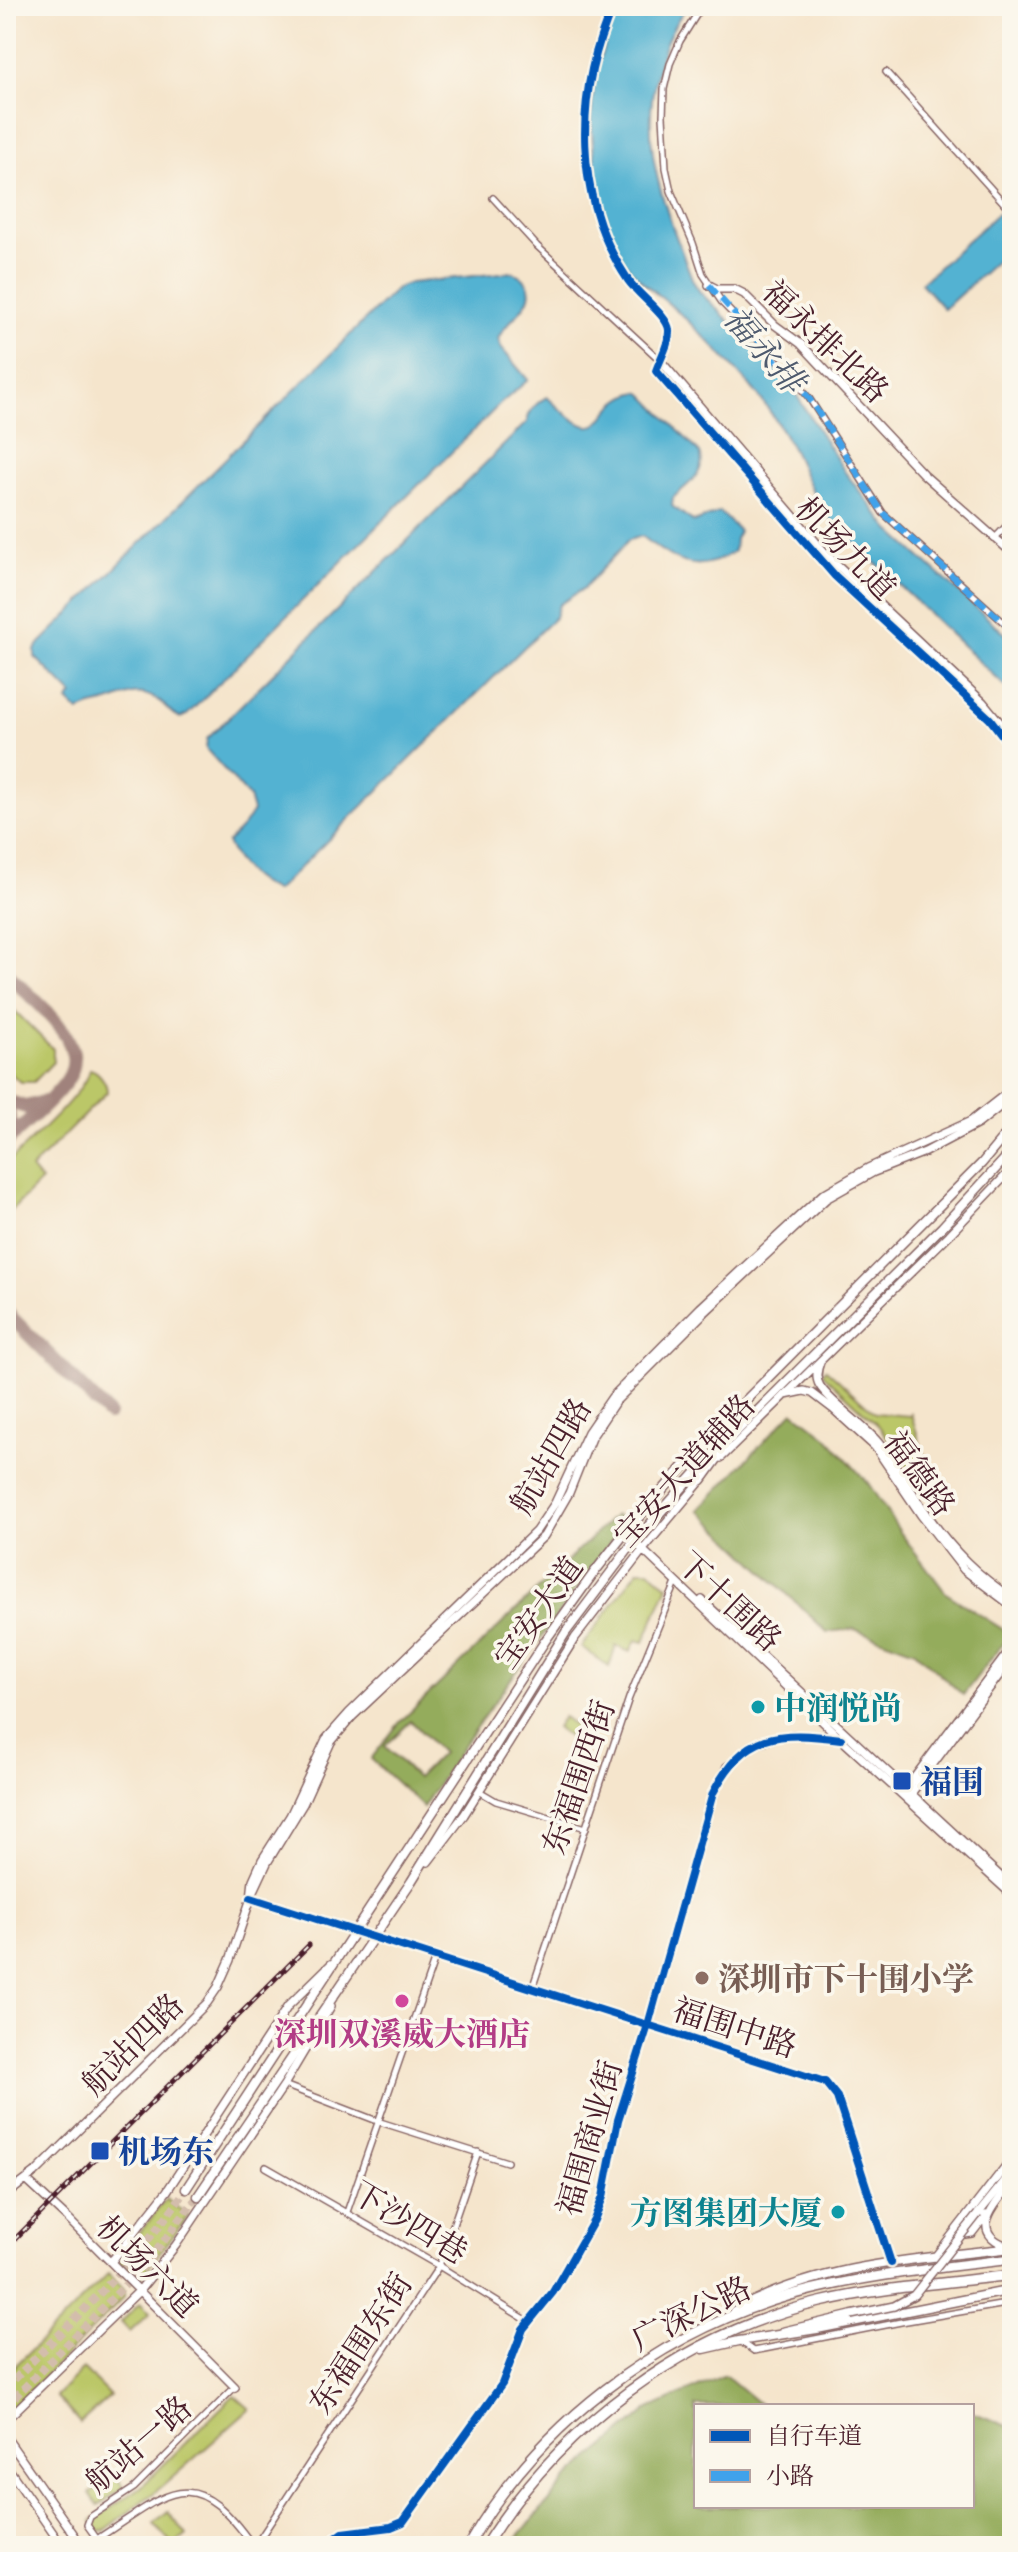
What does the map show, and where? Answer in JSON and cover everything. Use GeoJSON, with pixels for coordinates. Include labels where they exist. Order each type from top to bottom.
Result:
{"type":"FeatureCollection","features":[{"type":"Feature","properties":{"kind":"highway","name":"广深公路"},"geometry":{"type":"LineString","coordinates":[[468,2546],[515,2478],[573,2419],[623,2377],[705,2327],[769,2302],[836,2284],[1012,2259]]}},
{"type":"Feature","properties":{"kind":"highway","name":"广深公路"},"geometry":{"type":"LineString","coordinates":[[485,2546],[547,2464],[576,2435],[623,2396],[691,2353],[748,2325],[819,2302],[869,2292],[1012,2275]]}},
{"type":"Feature","properties":{"kind":"main road","name":"宝安大道"},"geometry":{"type":"LineString","coordinates":[[186,2189],[545,1641],[625,1533],[716,1430],[982,1163],[1012,1127]]}},
{"type":"Feature","properties":{"kind":"main road","name":"宝安大道"},"geometry":{"type":"LineString","coordinates":[[198,2196],[411,1882],[566,1632],[635,1542],[738,1430],[942,1227],[1012,1151]]}},
{"type":"Feature","properties":{"kind":"main road"},"geometry":{"type":"LineString","coordinates":[[702,1480],[738,1430]]}},
{"type":"Feature","properties":{"kind":"main road"},"geometry":{"type":"LineString","coordinates":[[705,2327],[782,2287],[822,2276],[891,2263],[1012,2248]]}},
{"type":"Feature","properties":{"kind":"main road"},"geometry":{"type":"LineString","coordinates":[[691,2353],[739,2341],[817,2329],[1012,2290]]}},
{"type":"Feature","properties":{"kind":"street"},"geometry":{"type":"LineString","coordinates":[[613,6],[597,45],[588,85],[584,134],[586,165],[595,208],[611,249],[635,290],[666,321],[668,340],[660,360]]}},
{"type":"Feature","properties":{"kind":"street","name":"福永排北路"},"geometry":{"type":"LineString","coordinates":[[702,6],[670,64],[664,89],[663,116],[666,168],[671,191],[709,285],[744,294],[775,325],[801,344],[923,474],[1012,553]]}},
{"type":"Feature","properties":{"kind":"street"},"geometry":{"type":"LineString","coordinates":[[886,72],[1012,212]]}},
{"type":"Feature","properties":{"kind":"street","name":"机场九道"},"geometry":{"type":"LineString","coordinates":[[493,198],[537,246],[660,360],[827,555],[983,702],[1012,737]]}},
{"type":"Feature","properties":{"kind":"street"},"geometry":{"type":"LineString","coordinates":[[709,285],[809,398],[883,513],[1012,630]]}},
{"type":"Feature","properties":{"kind":"street","name":"机场九道"},"geometry":{"type":"LineString","coordinates":[[660,360],[656,371],[821,562],[990,719],[1012,748]]}},
{"type":"Feature","properties":{"kind":"street"},"geometry":{"type":"LineString","coordinates":[[994,539],[1012,520]]}},
{"type":"Feature","properties":{"kind":"street","name":"航站四路"},"geometry":{"type":"LineString","coordinates":[[251,1898],[253,1880],[262,1860],[299,1801],[326,1739],[536,1531],[555,1503],[588,1432],[612,1397],[696,1311],[823,1194],[868,1168],[971,1121],[1012,1089]]}},
{"type":"Feature","properties":{"kind":"street","name":"航站四路"},"geometry":{"type":"LineString","coordinates":[[6,2195],[26,2180],[197,2015],[218,1987],[267,1863],[303,1804],[331,1742],[352,1717],[544,1536],[569,1493],[591,1438],[615,1402],[703,1314],[826,1199],[874,1172],[925,1152],[978,1124],[1012,1097]]}},
{"type":"Feature","properties":{"kind":"street","name":"宝安大道辅路"},"geometry":{"type":"LineString","coordinates":[[411,1882],[479,1791],[575,1638],[702,1480],[727,1451],[949,1235],[1012,1169]]}},
{"type":"Feature","properties":{"kind":"street"},"geometry":{"type":"LineString","coordinates":[[822,1357],[817,1380],[828,1399]]}},
{"type":"Feature","properties":{"kind":"street"},"geometry":{"type":"LineString","coordinates":[[780,1399],[795,1391],[804,1391],[828,1399]]}},
{"type":"Feature","properties":{"kind":"street","name":"福德路"},"geometry":{"type":"LineString","coordinates":[[828,1399],[875,1447],[921,1515],[964,1570],[1011,1602]]}},
{"type":"Feature","properties":{"kind":"street","name":"下十围路"},"geometry":{"type":"LineString","coordinates":[[625,1533],[841,1739],[1012,1887]]}},
{"type":"Feature","properties":{"kind":"street","name":"下十围路"},"geometry":{"type":"LineString","coordinates":[[643,1550],[1012,1895]]}},
{"type":"Feature","properties":{"kind":"street","name":"东福围西街"},"geometry":{"type":"LineString","coordinates":[[532,1989],[629,1698],[676,1583]]}},
{"type":"Feature","properties":{"kind":"street"},"geometry":{"type":"LineString","coordinates":[[906,1794],[1012,1647]]}},
{"type":"Feature","properties":{"kind":"street"},"geometry":{"type":"LineString","coordinates":[[906,1794],[1012,1658]]}},
{"type":"Feature","properties":{"kind":"street","name":"福围商业街"},"geometry":{"type":"LineString","coordinates":[[325,2546],[343,2533],[391,2527],[403,2522],[502,2384],[528,2321],[553,2292],[594,2220],[603,2197],[618,2120],[713,1793],[726,1766],[745,1750],[785,1735],[798,1733],[841,1739]]}},
{"type":"Feature","properties":{"kind":"street"},"geometry":{"type":"LineString","coordinates":[[479,1791],[496,1801],[586,1828]]}},
{"type":"Feature","properties":{"kind":"street","name":"福围中路"},"geometry":{"type":"LineString","coordinates":[[251,1898],[825,2082],[837,2097],[891,2263]]}},
{"type":"Feature","properties":{"kind":"street"},"geometry":{"type":"LineString","coordinates":[[111,2262],[167,2191],[288,2006],[338,1957]]}},
{"type":"Feature","properties":{"kind":"street"},"geometry":{"type":"LineString","coordinates":[[347,2212],[435,1958]]}},
{"type":"Feature","properties":{"kind":"street"},"geometry":{"type":"LineString","coordinates":[[6,2420],[139,2291],[207,2201],[310,2044],[337,1994]]}},
{"type":"Feature","properties":{"kind":"street"},"geometry":{"type":"LineString","coordinates":[[284,2085],[380,2122],[507,2162]]}},
{"type":"Feature","properties":{"kind":"street","name":"东福围东街"},"geometry":{"type":"LineString","coordinates":[[254,2546],[439,2266],[478,2152]]}},
{"type":"Feature","properties":{"kind":"street"},"geometry":{"type":"LineString","coordinates":[[935,2257],[1012,2158]]}},
{"type":"Feature","properties":{"kind":"street","name":"下沙四巷"},"geometry":{"type":"LineString","coordinates":[[266,2167],[528,2321]]}},
{"type":"Feature","properties":{"kind":"street"},"geometry":{"type":"LineString","coordinates":[[963,2220],[962,2231],[970,2234],[1012,2172]]}},
{"type":"Feature","properties":{"kind":"street","name":"机场六道"},"geometry":{"type":"LineString","coordinates":[[26,2180],[235,2387]]}},
{"type":"Feature","properties":{"kind":"street"},"geometry":{"type":"LineString","coordinates":[[755,2338],[894,2306],[914,2295],[1012,2183]]}},
{"type":"Feature","properties":{"kind":"street"},"geometry":{"type":"LineString","coordinates":[[983,2214],[990,2234],[1001,2244],[1012,2248]]}},
{"type":"Feature","properties":{"kind":"street"},"geometry":{"type":"LineString","coordinates":[[739,2341],[748,2350],[754,2351],[1012,2303]]}},
{"type":"Feature","properties":{"kind":"street","name":"航站一路"},"geometry":{"type":"LineString","coordinates":[[235,2387],[134,2488],[90,2517],[87,2525],[97,2539],[167,2495],[184,2490],[198,2493],[213,2502],[238,2525],[254,2546]]}},
{"type":"Feature","properties":{"kind":"street"},"geometry":{"type":"LineString","coordinates":[[6,2437],[82,2546]]}},
{"type":"Feature","properties":{"kind":"street"},"geometry":{"type":"LineString","coordinates":[[6,2465],[62,2546]]}},
{"type":"Feature","properties":{"kind":"green space"},"geometry":{"type":"Polygon","coordinates":[[[6,1002],[53,1049],[53,1062],[34,1082],[20,1082],[6,1069],[6,1002]]]}},
{"type":"Feature","properties":{"kind":"green space"},"geometry":{"type":"Polygon","coordinates":[[[90,1069],[102,1078],[107,1092],[31,1169],[41,1181],[6,1216],[6,1165],[66,1106],[90,1069]]]}},
{"type":"Feature","properties":{"kind":"green space"},"geometry":{"type":"Polygon","coordinates":[[[826,1369],[875,1413],[911,1414],[930,1475],[914,1474],[878,1425],[822,1373],[826,1369]]]}},
{"type":"Feature","properties":{"kind":"green space"},"geometry":{"type":"Polygon","coordinates":[[[793,1411],[827,1437],[868,1483],[946,1593],[1010,1634],[963,1695],[915,1651],[854,1629],[827,1632],[699,1510],[793,1411]]]}},
{"type":"Feature","properties":{"kind":"green space"},"geometry":{"type":"Polygon","coordinates":[[[615,1515],[624,1523],[464,1744],[423,1807],[371,1759],[400,1722],[615,1515]],[[411,1721],[385,1746],[417,1778],[442,1753],[411,1721]]]}},
{"type":"Feature","properties":{"kind":"green space"},"geometry":{"type":"Polygon","coordinates":[[[638,1570],[649,1570],[668,1586],[644,1642],[636,1640],[630,1652],[616,1646],[609,1667],[581,1647],[638,1570]]]}},
{"type":"Feature","properties":{"kind":"green space"},"geometry":{"type":"Polygon","coordinates":[[[563,1717],[582,1731],[575,1741],[556,1728],[563,1717]]]}},
{"type":"Feature","properties":{"kind":"green space"},"geometry":{"type":"Polygon","coordinates":[[[166,2199],[188,2216],[142,2276],[135,2278],[120,2263],[120,2258],[166,2199]]]}},
{"type":"Feature","properties":{"kind":"green space"},"geometry":{"type":"Polygon","coordinates":[[[108,2274],[124,2290],[124,2297],[6,2415],[6,2375],[108,2274]]]}},
{"type":"Feature","properties":{"kind":"green space"},"geometry":{"type":"Polygon","coordinates":[[[140,2303],[150,2313],[130,2332],[121,2322],[140,2303]]]}},
{"type":"Feature","properties":{"kind":"green space"},"geometry":{"type":"Polygon","coordinates":[[[83,2369],[110,2396],[80,2423],[56,2396],[83,2369]]]}},
{"type":"Feature","properties":{"kind":"green space"},"geometry":{"type":"Polygon","coordinates":[[[725,2375],[760,2404],[694,2404],[694,2508],[974,2508],[974,2413],[1012,2428],[1012,2546],[510,2546],[569,2477],[649,2409],[725,2375]]]}},
{"type":"Feature","properties":{"kind":"green space"},"geometry":{"type":"Polygon","coordinates":[[[234,2395],[250,2409],[164,2485],[104,2531],[98,2532],[92,2521],[141,2487],[234,2395]]]}},
{"type":"Feature","properties":{"kind":"green space"},"geometry":{"type":"Polygon","coordinates":[[[116,2476],[124,2488],[98,2505],[90,2493],[116,2476]]]}},
{"type":"Feature","properties":{"kind":"green space"},"geometry":{"type":"Polygon","coordinates":[[[168,2512],[187,2535],[173,2546],[154,2524],[168,2512]]]}},
{"type":"Feature","properties":{"kind":"water"},"geometry":{"type":"Polygon","coordinates":[[[620,6],[688,6],[673,27],[660,59],[652,96],[651,124],[657,176],[693,281],[792,388],[845,472],[890,530],[1012,640],[1012,693],[831,520],[814,495],[784,434],[759,396],[696,329],[635,275],[620,254],[597,175],[592,102],[601,55],[620,6]]]}},
{"type":"Feature","properties":{"kind":"water"},"geometry":{"type":"Polygon","coordinates":[[[998,213],[1012,229],[1012,247],[944,309],[921,283],[998,213]]]}},
{"type":"Feature","properties":{"kind":"water"},"geometry":{"type":"Polygon","coordinates":[[[510,272],[520,275],[527,283],[529,298],[498,339],[502,349],[528,380],[500,404],[187,715],[180,718],[159,701],[143,694],[90,706],[79,712],[68,701],[73,695],[35,657],[40,643],[397,288],[410,283],[510,272]]]}},
{"type":"Feature","properties":{"kind":"water"},"geometry":{"type":"Polygon","coordinates":[[[639,392],[700,453],[702,460],[698,473],[673,498],[672,506],[694,522],[720,512],[739,531],[734,551],[708,563],[685,563],[642,536],[629,540],[584,588],[559,605],[555,617],[279,888],[275,891],[252,877],[240,865],[227,843],[253,811],[249,797],[206,749],[207,739],[527,422],[531,410],[540,402],[547,397],[568,416],[592,426],[624,397],[639,392]]]}},
{"type":"Feature","properties":{"kind":"taxiway"},"geometry":{"type":"LineString","coordinates":[[6,973],[54,1019],[71,1047],[74,1061],[70,1075],[58,1092],[6,1142]]}},
{"type":"Feature","properties":{"kind":"taxiway"},"geometry":{"type":"LineString","coordinates":[[6,1101],[26,1107],[44,1102]]}},
{"type":"Feature","properties":{"kind":"taxiway"},"geometry":{"type":"LineString","coordinates":[[6,1104],[11,1125],[6,1141]]}},
{"type":"Feature","properties":{"kind":"taxiway"},"geometry":{"type":"LineString","coordinates":[[6,1312],[108,1414]]}},
{"type":"Feature","properties":{"kind":"tunnel"},"geometry":{"type":"LineString","coordinates":[[6,2388],[124,2268],[186,2189]]}},
{"type":"Feature","properties":{"kind":"tunnel"},"geometry":{"type":"LineString","coordinates":[[6,2406],[147,2263],[198,2196]]}},
{"type":"Feature","properties":{"kind":"railway"},"geometry":{"type":"LineString","coordinates":[[6,2248],[309,1945]]}},
{"type":"Feature","properties":{"kind":"marked path"},"geometry":{"type":"LineString","coordinates":[[709,285],[809,398],[883,513],[1012,630]]}},
{"type":"Feature","properties":{"kind":"cycle path"},"geometry":{"type":"LineString","coordinates":[[613,6],[600,39],[586,109],[585,145],[589,180],[597,215],[610,248],[628,280],[667,324],[668,340],[656,371],[835,576],[990,719],[1012,748]]}},
{"type":"Feature","properties":{"kind":"cycle path"},"geometry":{"type":"LineString","coordinates":[[325,2546],[343,2533],[391,2527],[403,2522],[502,2384],[523,2329],[553,2292],[594,2220],[603,2197],[618,2120],[713,1793],[725,1773],[751,1747],[765,1740],[799,1735],[841,1739]]}},
{"type":"Feature","properties":{"kind":"cycle path"},"geometry":{"type":"LineString","coordinates":[[251,1898],[825,2082],[837,2097],[891,2263]]}},
{"type":"Feature","properties":{"kind":"place","name":"中润悦尚"},"geometry":{"type":"Point","coordinates":[758,1707]}},
{"type":"Feature","properties":{"kind":"place","name":"福围"},"geometry":{"type":"Point","coordinates":[902,1781]}},
{"type":"Feature","properties":{"kind":"place","name":"深圳市下十围小学"},"geometry":{"type":"Point","coordinates":[702,1978]}},
{"type":"Feature","properties":{"kind":"place","name":"深圳双溪威大酒店"},"geometry":{"type":"Point","coordinates":[402,2001]}},
{"type":"Feature","properties":{"kind":"place","name":"机场东"},"geometry":{"type":"Point","coordinates":[100,2151]}},
{"type":"Feature","properties":{"kind":"place","name":"方图集团大厦"},"geometry":{"type":"Point","coordinates":[838,2212]}},
{"type":"Feature","properties":{"kind":"water label","name":"福永排"},"geometry":{"type":"Point","coordinates":[765,349]}}]}
